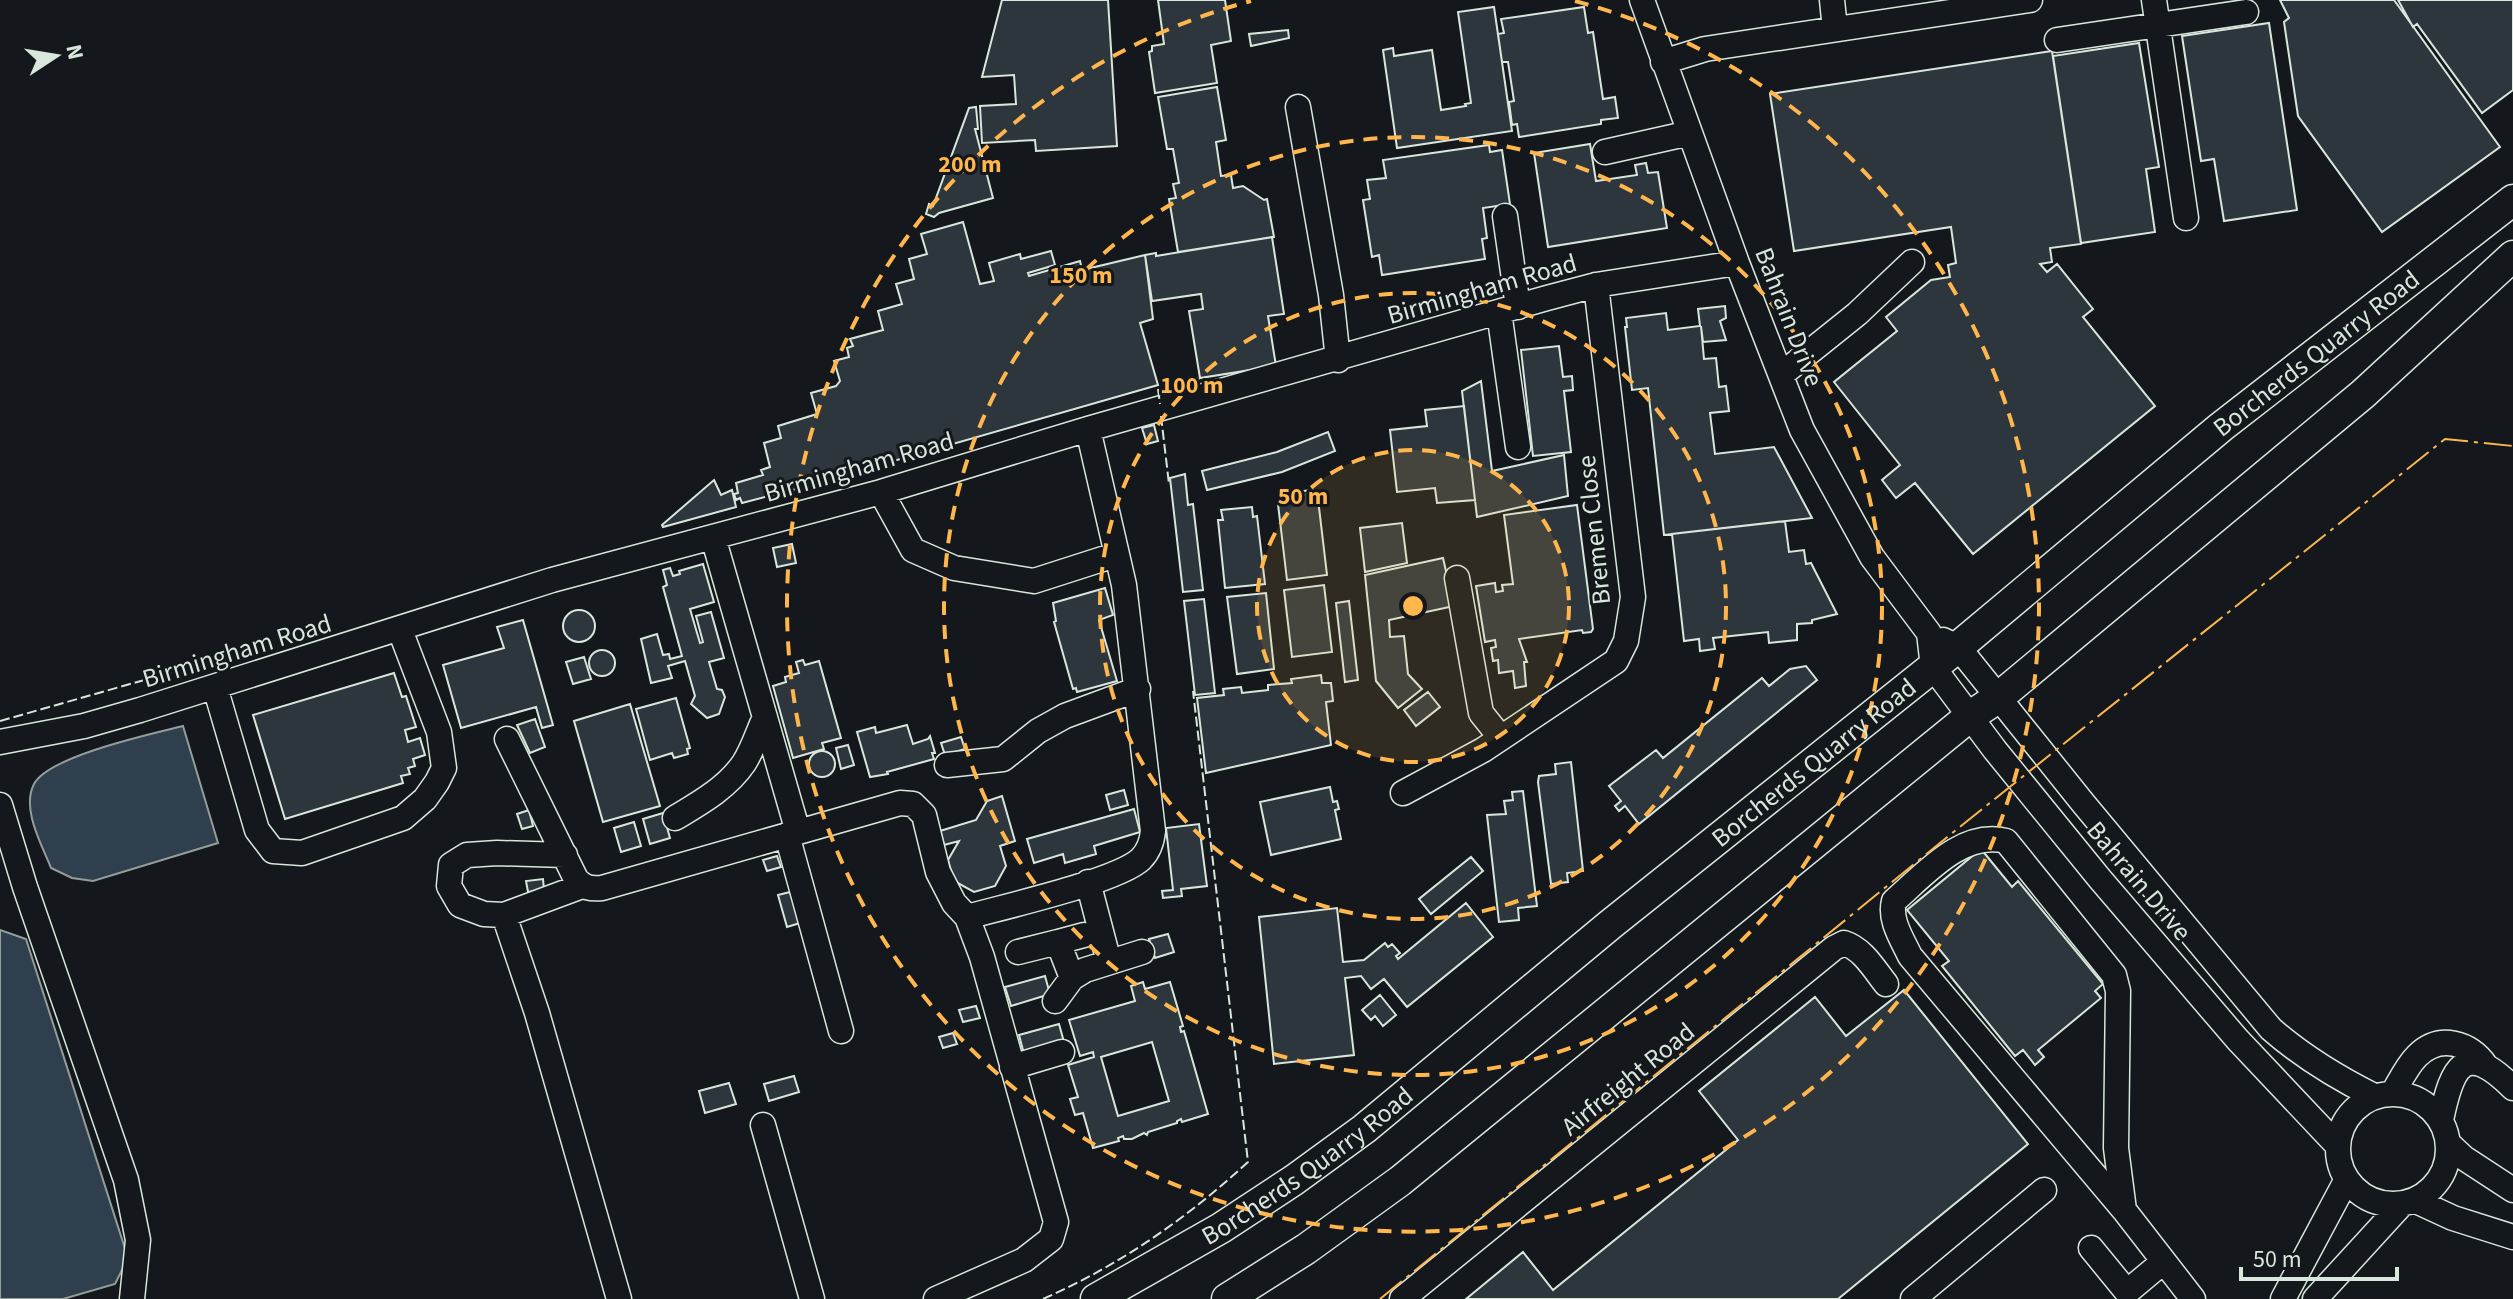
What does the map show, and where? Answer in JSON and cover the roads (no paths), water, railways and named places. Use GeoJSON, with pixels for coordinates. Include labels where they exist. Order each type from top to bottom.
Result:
{"type":"FeatureCollection","features":[{"type":"Feature","properties":{"kind":"main road","name":"Borcherds Quarry Road"},"geometry":{"type":"LineString","coordinates":[[1096,1299],[1221,1228],[1341,1146],[1611,924],[1958,647],[2221,427],[2513,200]]}},
{"type":"Feature","properties":{"kind":"main road","name":"Borcherds Quarry Road"},"geometry":{"type":"LineString","coordinates":[[1227,1299],[1306,1249],[1400,1181],[1969,717],[1999,697],[2363,394],[2513,256]]}},
{"type":"Feature","properties":{"kind":"main road"},"geometry":{"type":"LineString","coordinates":[[2480,285],[2513,266]]}},
{"type":"Feature","properties":{"kind":"lane","name":"Bahrain Drive"},"geometry":{"type":"LineString","coordinates":[[1642,0],[1737,263],[1802,430],[1872,557],[1929,633],[1958,647],[2271,1029],[2323,1070],[2383,1095]]}},
{"type":"Feature","properties":{"kind":"lane"},"geometry":{"type":"LineString","coordinates":[[1832,0],[1835,29]]}},
{"type":"Feature","properties":{"kind":"lane"},"geometry":{"type":"LineString","coordinates":[[1663,62],[1705,49],[1835,29],[1938,8],[2030,0]]}},
{"type":"Feature","properties":{"kind":"lane"},"geometry":{"type":"LineString","coordinates":[[2154,0],[2186,218]]}},
{"type":"Feature","properties":{"kind":"lane"},"geometry":{"type":"LineString","coordinates":[[2057,40],[2246,12]]}},
{"type":"Feature","properties":{"kind":"lane"},"geometry":{"type":"LineString","coordinates":[[1298,107],[1331,295],[1338,360]]}},
{"type":"Feature","properties":{"kind":"lane"},"geometry":{"type":"LineString","coordinates":[[1605,152],[1690,133]]}},
{"type":"Feature","properties":{"kind":"lane"},"geometry":{"type":"LineString","coordinates":[[1505,216],[1518,447]]}},
{"type":"Feature","properties":{"kind":"lane"},"geometry":{"type":"LineString","coordinates":[[1781,375],[1857,314],[1912,262]]}},
{"type":"Feature","properties":{"kind":"lane","name":"Birmingham Road"},"geometry":{"type":"LineString","coordinates":[[0,742],[84,726],[400,630],[552,580],[881,492],[1088,429],[1596,285],[1737,263]]}},
{"type":"Feature","properties":{"kind":"lane","name":"Bremen Close"},"geometry":{"type":"LineString","coordinates":[[1403,793],[1501,738],[1616,661],[1626,641],[1633,597],[1596,285]]}},
{"type":"Feature","properties":{"kind":"lane"},"geometry":{"type":"LineString","coordinates":[[967,917],[1088,882],[1140,860],[1152,838],[1138,689],[1124,585],[1088,429]]}},
{"type":"Feature","properties":{"kind":"lane"},"geometry":{"type":"LineString","coordinates":[[881,492],[913,550],[954,568],[1034,581],[1115,555]]}},
{"type":"Feature","properties":{"kind":"lane"},"geometry":{"type":"LineString","coordinates":[[713,537],[765,717],[841,1031]]}},
{"type":"Feature","properties":{"kind":"lane"},"geometry":{"type":"LineString","coordinates":[[1457,578],[1481,713],[1501,738]]}},
{"type":"Feature","properties":{"kind":"lane"},"geometry":{"type":"LineString","coordinates":[[215,687],[257,830],[273,851],[302,853],[403,818],[425,799],[444,768],[432,709],[400,630]]}},
{"type":"Feature","properties":{"kind":"lane","name":"Bahrain Drive"},"geometry":{"type":"LineString","coordinates":[[1929,633],[1933,667],[1969,717],[2100,879],[2237,1039],[2338,1146]]}},
{"type":"Feature","properties":{"kind":"lane"},"geometry":{"type":"LineString","coordinates":[[947,765],[1003,759],[1038,731],[1065,716],[1138,689]]}},
{"type":"Feature","properties":{"kind":"lane"},"geometry":{"type":"LineString","coordinates":[[675,818],[712,796],[736,774],[765,717]]}},
{"type":"Feature","properties":{"kind":"lane"},"geometry":{"type":"LineString","coordinates":[[507,739],[582,886]]}},
{"type":"Feature","properties":{"kind":"lane"},"geometry":{"type":"LineString","coordinates":[[565,855],[467,855],[451,865],[449,886],[460,905],[474,912],[504,915],[582,886],[602,888],[888,805],[913,804],[924,815],[938,872],[954,903],[967,917],[982,957],[1056,1222],[1045,1245],[1024,1260],[936,1299]]}},
{"type":"Feature","properties":{"kind":"lane"},"geometry":{"type":"LineString","coordinates":[[0,805],[25,887],[126,1180],[138,1240],[132,1299]]}},
{"type":"Feature","properties":{"kind":"lane"},"geometry":{"type":"LineString","coordinates":[[2124,1210],[2116,1148],[2118,991],[2114,975],[2006,841],[1981,838],[1969,842],[1894,901],[1896,927],[1910,956],[2124,1210],[2193,1299]]}},
{"type":"Feature","properties":{"kind":"lane"},"geometry":{"type":"LineString","coordinates":[[1088,882],[1109,962]]}},
{"type":"Feature","properties":{"kind":"lane"},"geometry":{"type":"LineString","coordinates":[[504,915],[537,1013],[619,1299]]}},
{"type":"Feature","properties":{"kind":"lane"},"geometry":{"type":"LineString","coordinates":[[1018,952],[1084,935]]}},
{"type":"Feature","properties":{"kind":"lane"},"geometry":{"type":"LineString","coordinates":[[1058,942],[1072,978]]}},
{"type":"Feature","properties":{"kind":"lane","name":"Airfreight Road"},"geometry":{"type":"LineString","coordinates":[[1402,1299],[1834,948],[1844,943],[1851,945],[1862,953],[1886,984]]}},
{"type":"Feature","properties":{"kind":"lane"},"geometry":{"type":"LineString","coordinates":[[1055,1001],[1072,978],[1085,970],[1142,952]]}},
{"type":"Feature","properties":{"kind":"lane"},"geometry":{"type":"LineString","coordinates":[[2449,1144],[2444,1171],[2427,1193],[2408,1202],[2386,1204],[2357,1191],[2347,1179],[2340,1163],[2338,1146],[2348,1116],[2360,1104],[2383,1095],[2417,1055],[2442,1042],[2464,1046],[2478,1054],[2486,1066],[2513,1088]]}},
{"type":"Feature","properties":{"kind":"lane"},"geometry":{"type":"LineString","coordinates":[[1012,1067],[1062,1052]]}},
{"type":"Feature","properties":{"kind":"lane"},"geometry":{"type":"LineString","coordinates":[[2441,1120],[2448,1085],[2458,1068],[2473,1062],[2486,1066]]}},
{"type":"Feature","properties":{"kind":"lane"},"geometry":{"type":"LineString","coordinates":[[2383,1095],[2420,1100],[2432,1108],[2441,1120],[2449,1144],[2464,1158],[2513,1190]]}},
{"type":"Feature","properties":{"kind":"lane"},"geometry":{"type":"LineString","coordinates":[[763,1125],[812,1299]]}},
{"type":"Feature","properties":{"kind":"lane"},"geometry":{"type":"LineString","coordinates":[[2283,1299],[2347,1179]]}},
{"type":"Feature","properties":{"kind":"lane"},"geometry":{"type":"LineString","coordinates":[[1913,1299],[2044,1190]]}},
{"type":"Feature","properties":{"kind":"lane"},"geometry":{"type":"LineString","coordinates":[[2408,1202],[2513,1237]]}},
{"type":"Feature","properties":{"kind":"lane"},"geometry":{"type":"LineString","coordinates":[[2315,1299],[2408,1202]]}},
{"type":"Feature","properties":{"kind":"lane"},"geometry":{"type":"LineString","coordinates":[[2091,1248],[2130,1296],[2163,1262]]}},
{"type":"Feature","properties":{"kind":"water"},"geometry":{"type":"Polygon","coordinates":[[[183,726],[218,843],[93,881],[72,878],[51,868],[31,816],[31,794],[34,784],[43,774],[79,755],[183,726]]]}},
{"type":"Feature","properties":{"kind":"water"},"geometry":{"type":"Polygon","coordinates":[[[0,930],[26,939],[128,1258],[115,1284],[63,1299],[0,1299],[0,930]]]}}]}
